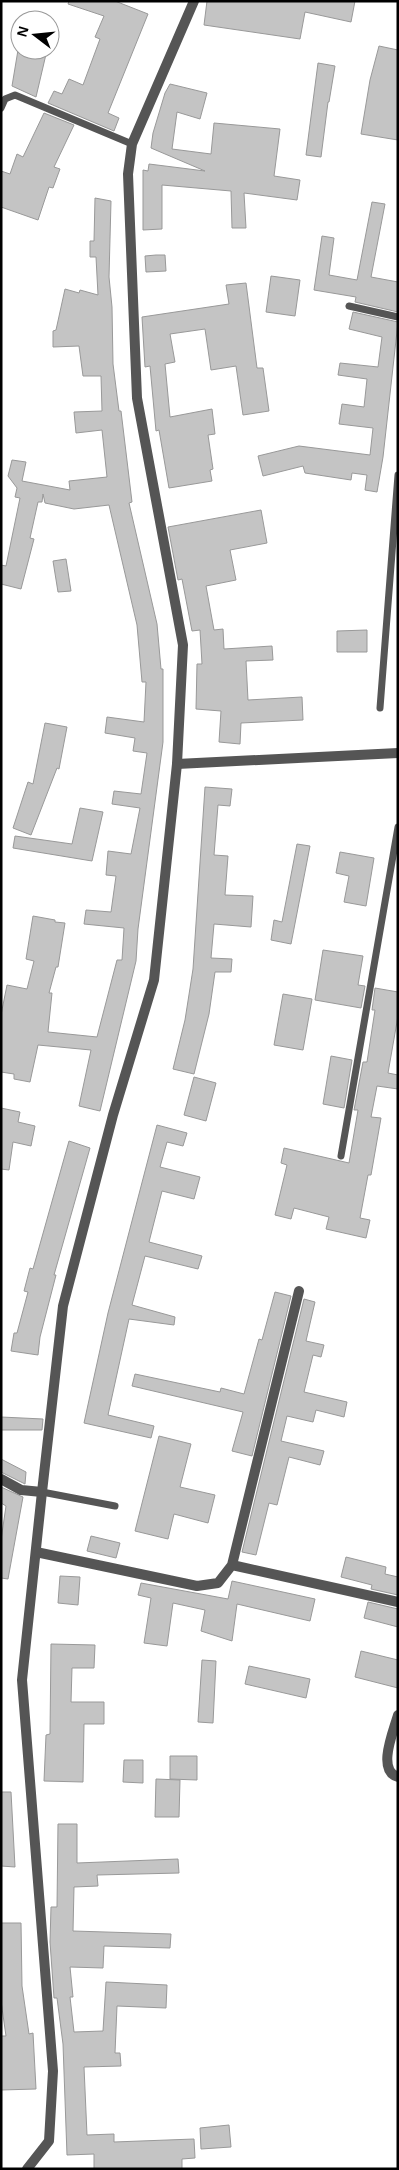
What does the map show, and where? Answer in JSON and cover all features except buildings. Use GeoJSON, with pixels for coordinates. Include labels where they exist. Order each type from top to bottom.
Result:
{"type":"FeatureCollection","features":[{"type":"Feature","properties":{"kind":"street"},"geometry":{"type":"LineString","coordinates":[[27,2169],[49,2140],[53,2071],[22,1680],[42,1492],[63,1306],[113,1115],[154,980],[177,764],[183,645],[137,398],[128,174],[132,144],[194,1]]}},
{"type":"Feature","properties":{"kind":"street"},"geometry":{"type":"LineString","coordinates":[[177,764],[398,753]]}},
{"type":"Feature","properties":{"kind":"street"},"geometry":{"type":"LineString","coordinates":[[36,1552],[197,1586],[218,1583],[232,1565],[299,1290]]}},
{"type":"Feature","properties":{"kind":"street"},"geometry":{"type":"LineString","coordinates":[[1,1479],[21,1490],[42,1492]]}},
{"type":"Feature","properties":{"kind":"street"},"geometry":{"type":"LineString","coordinates":[[232,1565],[398,1602]]}},
{"type":"Feature","properties":{"kind":"street"},"geometry":{"type":"LineString","coordinates":[[398,1715],[387,1758],[387,1769],[393,1776],[398,1777]]}},
{"type":"Feature","properties":{"kind":"lane"},"geometry":{"type":"LineString","coordinates":[[1,108],[5,99],[15,96],[132,144]]}},
{"type":"Feature","properties":{"kind":"lane"},"geometry":{"type":"LineString","coordinates":[[349,306],[398,317]]}},
{"type":"Feature","properties":{"kind":"lane"},"geometry":{"type":"LineString","coordinates":[[380,708],[398,475]]}},
{"type":"Feature","properties":{"kind":"lane"},"geometry":{"type":"LineString","coordinates":[[340,1156],[398,827]]}},
{"type":"Feature","properties":{"kind":"lane"},"geometry":{"type":"LineString","coordinates":[[42,1492],[115,1506]]}}]}
